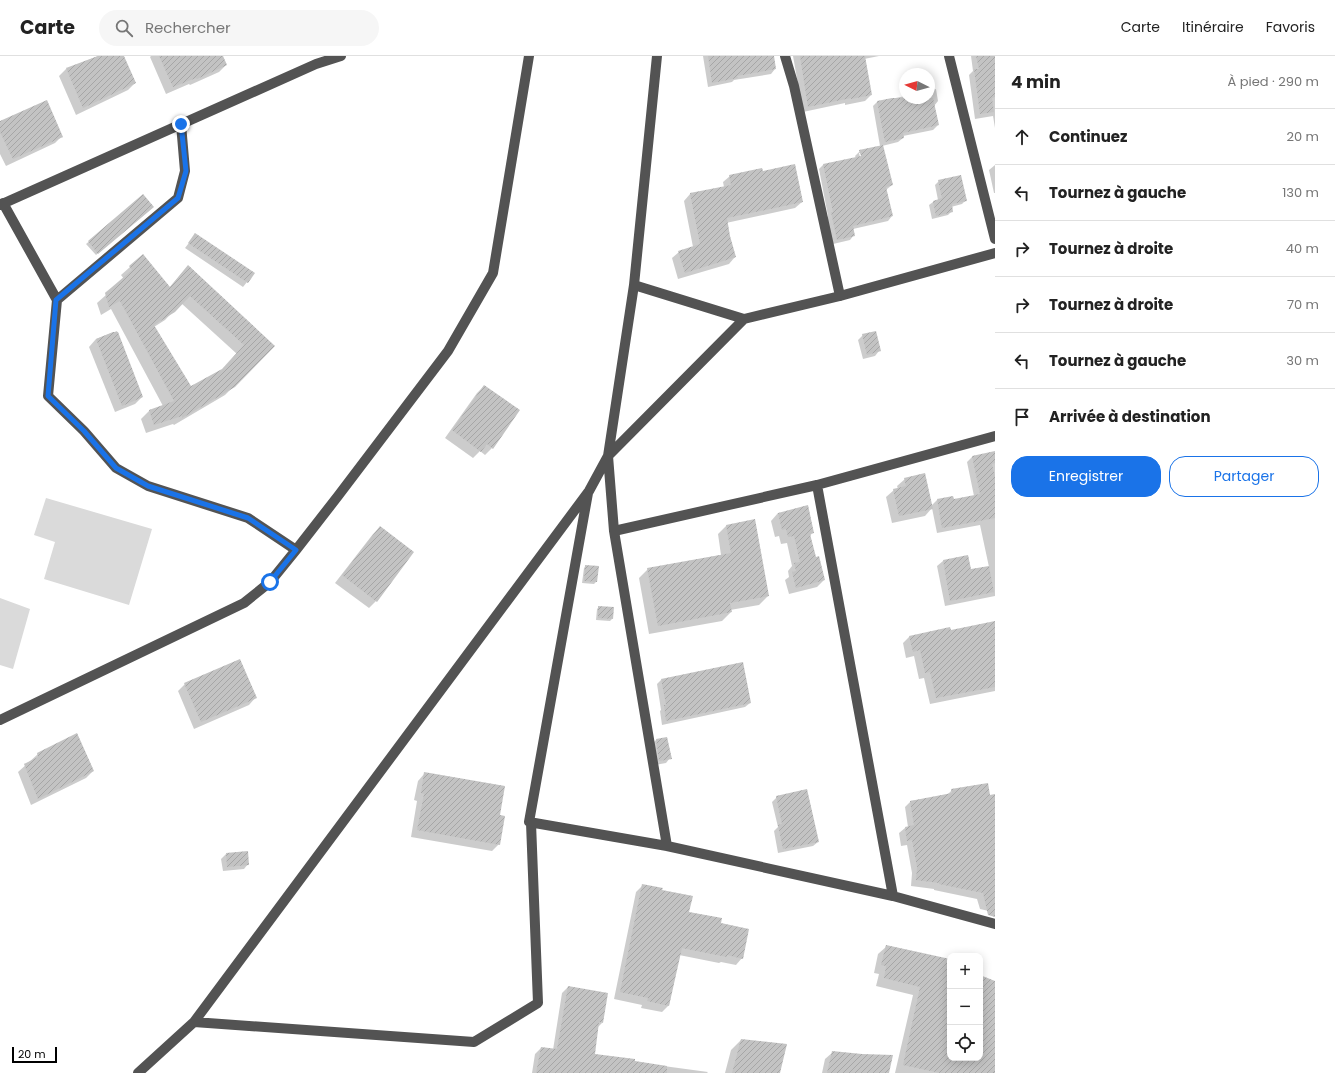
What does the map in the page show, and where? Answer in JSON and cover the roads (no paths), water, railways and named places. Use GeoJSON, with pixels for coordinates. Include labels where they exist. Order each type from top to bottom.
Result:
{"type":"FeatureCollection","features":[{"type":"Feature","properties":{"kind":"street"},"geometry":{"type":"LineString","coordinates":[[296,550],[248,518],[148,486],[116,468],[84,431],[48,396],[56,300],[2,204],[316,64],[341,56]]}},
{"type":"Feature","properties":{"kind":"street"},"geometry":{"type":"LineString","coordinates":[[0,720],[244,603],[270,582],[296,550],[448,351],[493,273],[530,56]]}},
{"type":"Feature","properties":{"kind":"street"},"geometry":{"type":"LineString","coordinates":[[657,56],[634,285],[608,456],[614,531],[667,846]]}},
{"type":"Feature","properties":{"kind":"street"},"geometry":{"type":"LineString","coordinates":[[785,56],[794,86],[840,296]]}},
{"type":"Feature","properties":{"kind":"street"},"geometry":{"type":"LineString","coordinates":[[949,56],[995,238]]}},
{"type":"Feature","properties":{"kind":"street"},"geometry":{"type":"LineString","coordinates":[[56,300],[178,198],[186,171],[181,124]]}},
{"type":"Feature","properties":{"kind":"street"},"geometry":{"type":"LineString","coordinates":[[634,285],[744,319],[840,296],[995,253]]}},
{"type":"Feature","properties":{"kind":"street"},"geometry":{"type":"LineString","coordinates":[[138,1073],[194,1022],[589,491],[608,456],[744,319]]}},
{"type":"Feature","properties":{"kind":"street"},"geometry":{"type":"LineString","coordinates":[[614,531],[817,485],[995,436]]}},
{"type":"Feature","properties":{"kind":"street"},"geometry":{"type":"LineString","coordinates":[[817,485],[893,896]]}},
{"type":"Feature","properties":{"kind":"street"},"geometry":{"type":"LineString","coordinates":[[194,1022],[474,1042],[538,1003],[531,823],[529,822],[589,491]]}},
{"type":"Feature","properties":{"kind":"street"},"geometry":{"type":"LineString","coordinates":[[531,823],[667,846],[893,896],[995,924]]}}]}
